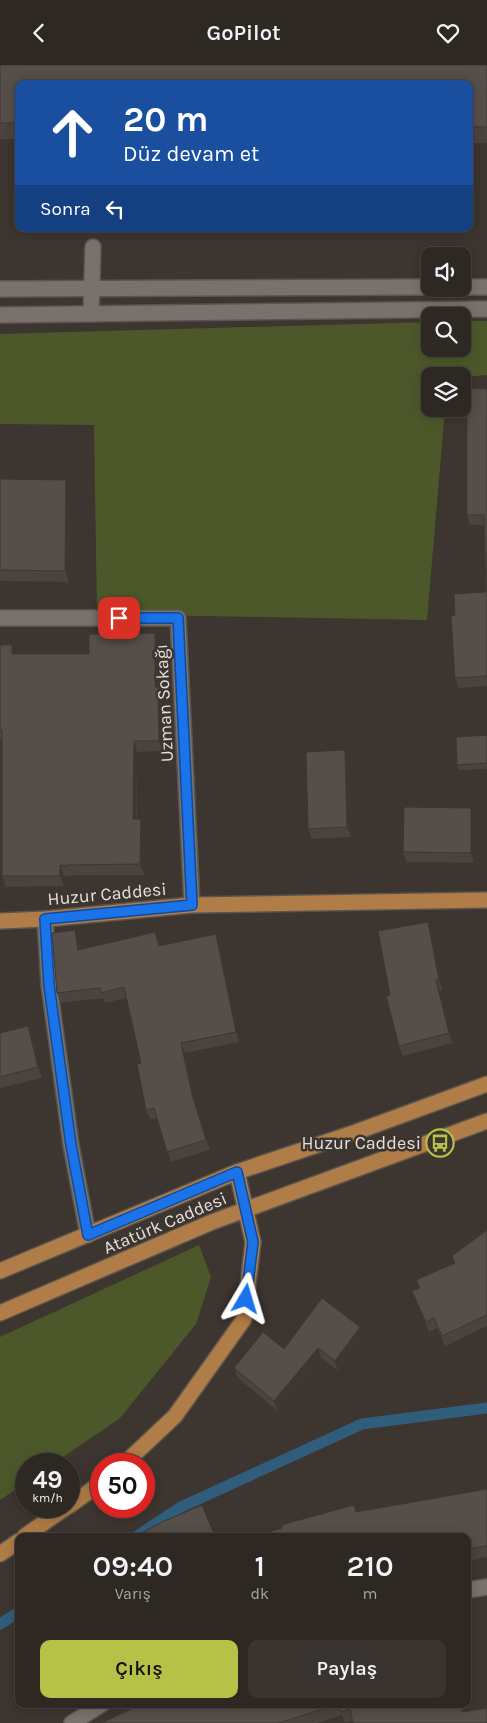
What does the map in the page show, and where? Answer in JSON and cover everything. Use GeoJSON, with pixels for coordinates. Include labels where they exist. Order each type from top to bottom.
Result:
{"type":"FeatureCollection","features":[{"type":"Feature","properties":{"kind":"main road","name":"Huzur Caddesi"},"geometry":{"type":"LineString","coordinates":[[0,921],[45,919],[192,905],[487,900]]}},
{"type":"Feature","properties":{"kind":"main road","name":"Atatürk Caddesi"},"geometry":{"type":"LineString","coordinates":[[0,1271],[237,1172],[356,1132],[487,1084]]}},
{"type":"Feature","properties":{"kind":"main road","name":"Atatürk Caddesi"},"geometry":{"type":"LineString","coordinates":[[0,1313],[212,1222],[487,1121]]}},
{"type":"Feature","properties":{"kind":"main road"},"geometry":{"type":"LineString","coordinates":[[135,1453],[174,1416],[244,1319],[253,1242],[247,1209],[237,1172]]}},
{"type":"Feature","properties":{"kind":"main road"},"geometry":{"type":"LineString","coordinates":[[29,1533],[51,1518]]}},
{"type":"Feature","properties":{"kind":"main road"},"geometry":{"type":"LineString","coordinates":[[0,1554],[15,1544]]}},
{"type":"Feature","properties":{"kind":"street"},"geometry":{"type":"LineString","coordinates":[[91,314],[93,247]]}},
{"type":"Feature","properties":{"kind":"street"},"geometry":{"type":"LineString","coordinates":[[0,289],[421,287]]}},
{"type":"Feature","properties":{"kind":"street"},"geometry":{"type":"LineString","coordinates":[[471,287],[487,287]]}},
{"type":"Feature","properties":{"kind":"street"},"geometry":{"type":"LineString","coordinates":[[0,315],[487,309]]}},
{"type":"Feature","properties":{"kind":"street","name":"Uzman Sokağı"},"geometry":{"type":"LineString","coordinates":[[0,618],[178,618],[192,905]]}},
{"type":"Feature","properties":{"kind":"street"},"geometry":{"type":"LineString","coordinates":[[45,919],[49,985],[71,1145],[88,1235]]}},
{"type":"Feature","properties":{"kind":"street"},"geometry":{"type":"LineString","coordinates":[[471,1590],[487,1587]]}},
{"type":"Feature","properties":{"kind":"street"},"geometry":{"type":"LineString","coordinates":[[72,1723],[96,1708]]}},
{"type":"Feature","properties":{"kind":"green space"},"geometry":{"type":"Polygon","coordinates":[[[471,321],[487,321],[487,375],[471,376],[471,367],[421,367],[421,417],[444,417],[427,620],[97,614],[94,425],[0,424],[0,334],[421,322],[421,357],[471,357],[471,321]]]}},
{"type":"Feature","properties":{"kind":"green space"},"geometry":{"type":"Polygon","coordinates":[[[199,1245],[211,1277],[196,1324],[120,1418],[69,1453],[15,1453],[15,1490],[0,1500],[0,1337],[199,1245]]]}},
{"type":"Feature","properties":{"kind":"building"},"geometry":{"type":"Polygon","coordinates":[[[0,65],[487,65],[487,127],[473,127],[473,80],[15,80],[15,123],[0,123],[0,65]]]}},
{"type":"Feature","properties":{"kind":"building"},"geometry":{"type":"Polygon","coordinates":[[[471,388],[487,389],[487,676],[455,678],[451,616],[455,615],[454,594],[486,592],[484,515],[467,515],[467,417],[471,417],[471,388]]]}},
{"type":"Feature","properties":{"kind":"building"},"geometry":{"type":"Polygon","coordinates":[[[0,479],[66,480],[65,571],[0,570],[0,479]]]}},
{"type":"Feature","properties":{"kind":"building"},"geometry":{"type":"Polygon","coordinates":[[[155,633],[155,687],[158,687],[159,741],[134,741],[133,819],[141,819],[140,864],[60,865],[60,876],[2,876],[0,645],[12,645],[12,654],[89,654],[89,634],[155,633]]]}},
{"type":"Feature","properties":{"kind":"building"},"geometry":{"type":"Polygon","coordinates":[[[487,735],[487,763],[457,765],[456,737],[487,735]]]}},
{"type":"Feature","properties":{"kind":"building"},"geometry":{"type":"Polygon","coordinates":[[[345,750],[347,827],[308,829],[306,752],[345,750]]]}},
{"type":"Feature","properties":{"kind":"building"},"geometry":{"type":"Polygon","coordinates":[[[404,807],[471,808],[471,853],[403,852],[404,807]]]}},
{"type":"Feature","properties":{"kind":"building"},"geometry":{"type":"Polygon","coordinates":[[[428,922],[439,980],[436,980],[449,1033],[399,1046],[386,996],[390,995],[378,931],[428,922]]]}},
{"type":"Feature","properties":{"kind":"building"},"geometry":{"type":"Polygon","coordinates":[[[75,930],[78,950],[155,932],[159,946],[216,934],[236,1032],[181,1043],[192,1094],[206,1140],[167,1152],[154,1108],[146,1110],[137,1064],[141,1063],[124,987],[101,993],[100,988],[57,993],[52,933],[75,930]]]}},
{"type":"Feature","properties":{"kind":"building"},"geometry":{"type":"Polygon","coordinates":[[[28,1026],[38,1067],[0,1077],[0,1033],[28,1026]]]}},
{"type":"Feature","properties":{"kind":"building"},"geometry":{"type":"Polygon","coordinates":[[[487,1230],[487,1315],[442,1336],[434,1318],[426,1322],[412,1291],[420,1288],[416,1280],[455,1263],[452,1256],[487,1230]]]}},
{"type":"Feature","properties":{"kind":"building"},"geometry":{"type":"Polygon","coordinates":[[[322,1298],[360,1327],[335,1361],[318,1348],[274,1401],[234,1368],[263,1332],[284,1349],[322,1298]]]}},
{"type":"Feature","properties":{"kind":"building"},"geometry":{"type":"Polygon","coordinates":[[[487,1489],[487,1546],[471,1549],[471,1533],[264,1533],[282,1528],[281,1525],[354,1505],[356,1512],[487,1489]]]}},
{"type":"Feature","properties":{"kind":"building"},"geometry":{"type":"Polygon","coordinates":[[[202,1505],[214,1533],[142,1533],[202,1505]]]}},
{"type":"Feature","properties":{"kind":"building"},"geometry":{"type":"Polygon","coordinates":[[[133,1708],[326,1708],[279,1723],[101,1723],[133,1708]]]}},
{"type":"Feature","properties":{"kind":"building"},"geometry":{"type":"Polygon","coordinates":[[[340,1708],[461,1708],[462,1712],[487,1708],[487,1723],[353,1723],[350,1709],[341,1712],[340,1708]]]}},
{"type":"Feature","properties":{"kind":"waterway"},"geometry":{"type":"LineString","coordinates":[[142,1533],[181,1507],[362,1424],[487,1408]]}},
{"type":"Feature","properties":{"kind":"waterway"},"geometry":{"type":"LineString","coordinates":[[0,1624],[15,1615]]}},
{"type":"Feature","properties":{"kind":"place","name":"Huzur Caddesi"},"geometry":{"type":"Point","coordinates":[440,1143]}},
{"type":"Feature","properties":{"kind":"route"},"geometry":{"type":"LineString","coordinates":[[119,618],[178,618],[192,905],[45,919],[49,985],[71,1145],[88,1235],[237,1172],[247,1209],[253,1242],[246,1299]]}}]}
